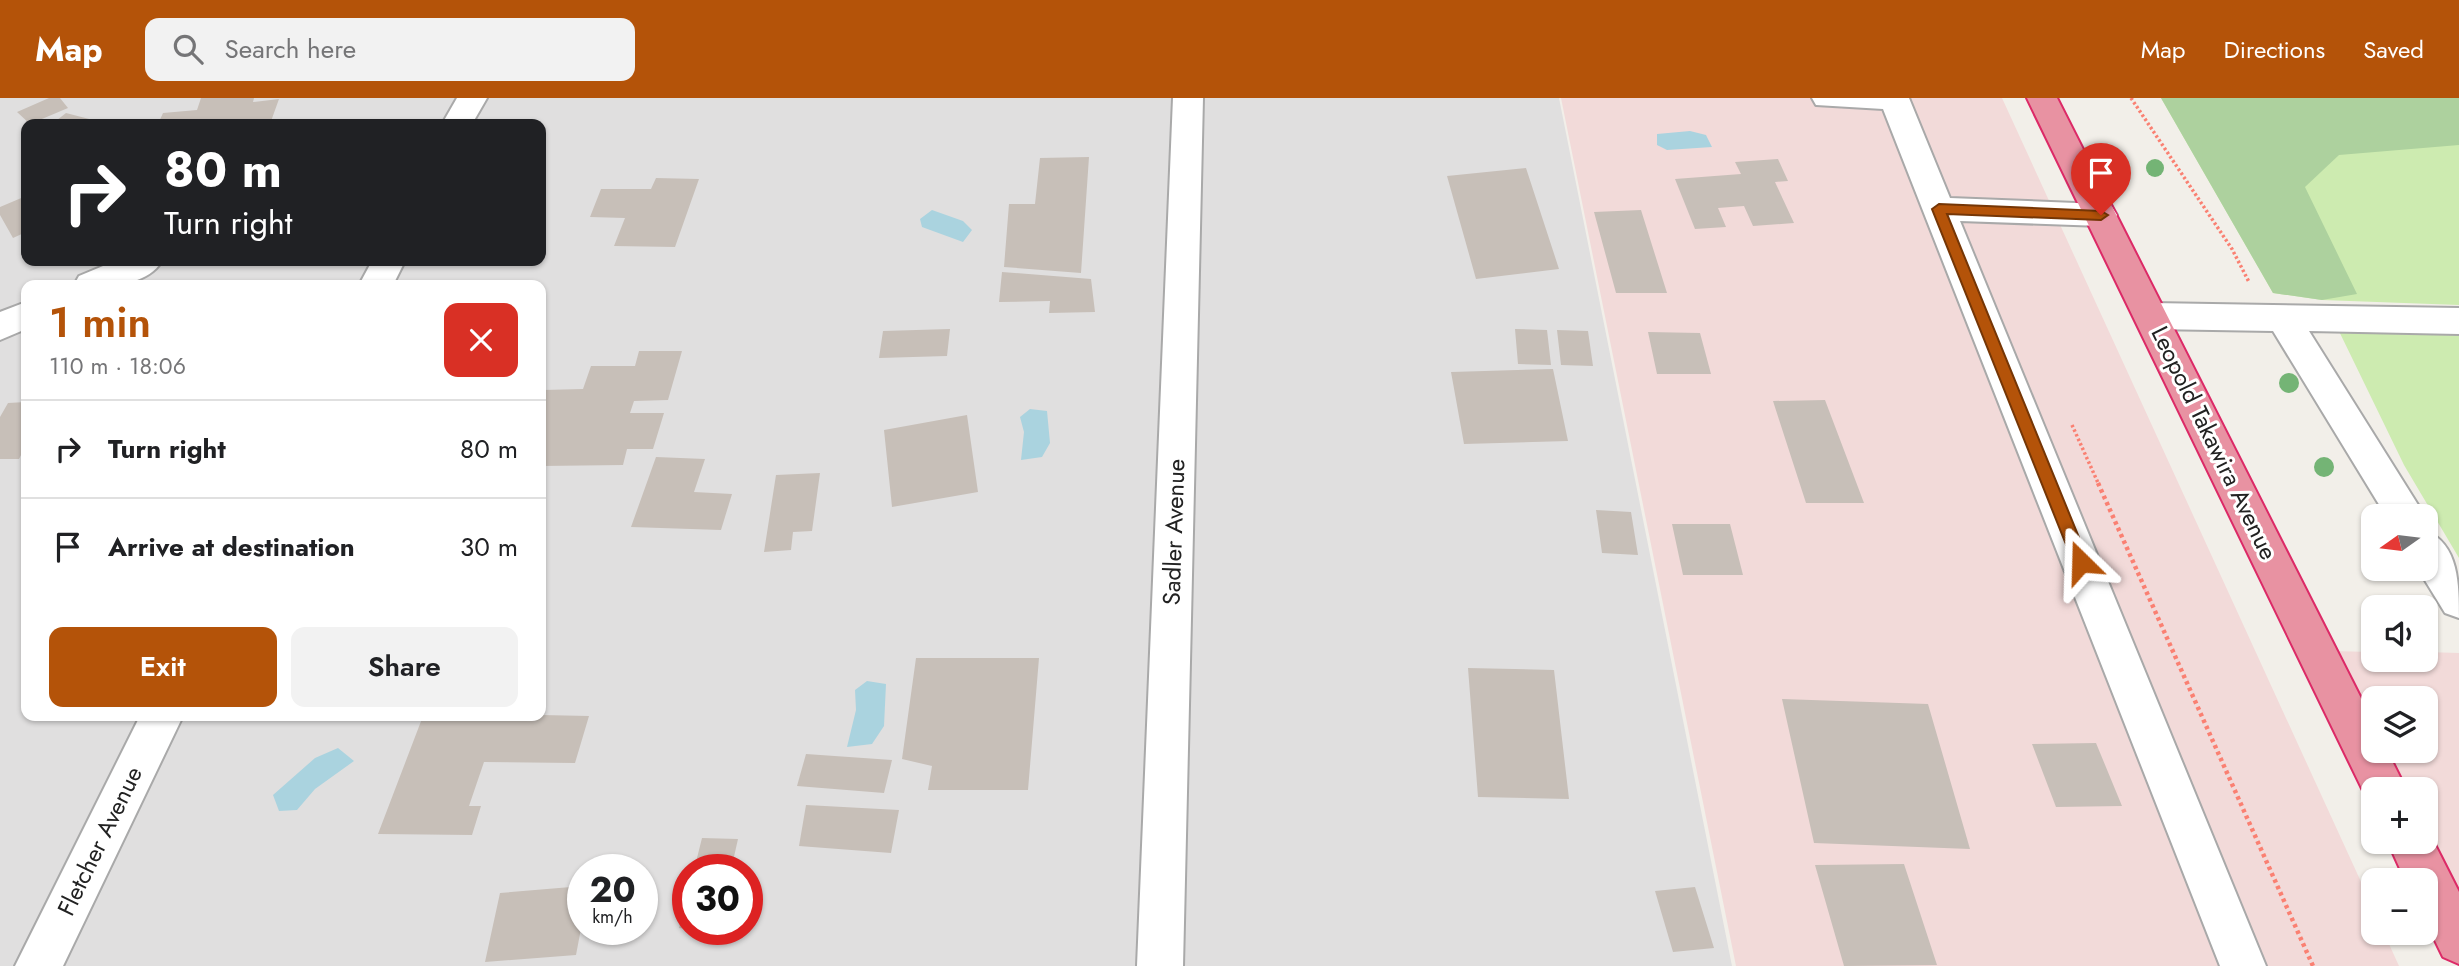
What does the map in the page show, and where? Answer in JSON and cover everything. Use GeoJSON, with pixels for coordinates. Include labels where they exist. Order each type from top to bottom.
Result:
{"type":"FeatureCollection","features":[{"type":"Feature","properties":{"kind":"highway","name":"Leopold Takawira Avenue"},"geometry":{"type":"LineString","coordinates":[[2042,98],[2378,777]]}},
{"type":"Feature","properties":{"kind":"highway"},"geometry":{"type":"LineString","coordinates":[[2416,854],[2459,941]]}},
{"type":"Feature","properties":{"kind":"street"},"geometry":{"type":"LineString","coordinates":[[460,119],[472,98]]}},
{"type":"Feature","properties":{"kind":"street","name":"Sadler Avenue"},"geometry":{"type":"LineString","coordinates":[[1160,966],[1188,98]]}},
{"type":"Feature","properties":{"kind":"street"},"geometry":{"type":"LineString","coordinates":[[1827,98],[1895,99],[2243,966]]}},
{"type":"Feature","properties":{"kind":"street"},"geometry":{"type":"LineString","coordinates":[[1939,209],[2101,215]]}},
{"type":"Feature","properties":{"kind":"street"},"geometry":{"type":"LineString","coordinates":[[102,280],[134,266]]}},
{"type":"Feature","properties":{"kind":"street"},"geometry":{"type":"LineString","coordinates":[[2152,316],[2459,321]]}},
{"type":"Feature","properties":{"kind":"street"},"geometry":{"type":"LineString","coordinates":[[0,327],[21,317]]}},
{"type":"Feature","properties":{"kind":"street"},"geometry":{"type":"LineString","coordinates":[[2277,318],[2398,504]]}},
{"type":"Feature","properties":{"kind":"street"},"geometry":{"type":"LineString","coordinates":[[2438,567],[2459,601]]}},
{"type":"Feature","properties":{"kind":"street","name":"Fletcher Avenue"},"geometry":{"type":"LineString","coordinates":[[38,966],[160,721]]}},
{"type":"Feature","properties":{"kind":"path"},"geometry":{"type":"LineString","coordinates":[[2130,98],[2157,132],[2191,189],[2237,254],[2277,318]]}},
{"type":"Feature","properties":{"kind":"path"},"geometry":{"type":"LineString","coordinates":[[2066,412],[2314,966]]}},
{"type":"Feature","properties":{"kind":"shaded area"},"geometry":{"type":"Polygon","coordinates":[[[0,98],[1559,98],[1732,966],[0,966],[0,98]]]}},
{"type":"Feature","properties":{"kind":"shaded area"},"geometry":{"type":"Polygon","coordinates":[[[1561,98],[2002,98],[2361,882],[2361,945],[2389,945],[2399,966],[1736,966],[1561,98]]]}},
{"type":"Feature","properties":{"kind":"shaded area"},"geometry":{"type":"Polygon","coordinates":[[[2330,651],[2361,652],[2361,672],[2438,672],[2438,652],[2459,653],[2459,907],[2433,854],[2438,854],[2438,777],[2394,777],[2386,763],[2438,763],[2438,686],[2361,686],[2361,712],[2330,651]]]}},
{"type":"Feature","properties":{"kind":"green space"},"geometry":{"type":"Polygon","coordinates":[[[2161,98],[2459,98],[2459,305],[2322,300],[2273,293],[2161,98]]]}},
{"type":"Feature","properties":{"kind":"green space"},"geometry":{"type":"Polygon","coordinates":[[[2161,98],[2459,98],[2459,145],[2339,155],[2305,187],[2357,294],[2322,300],[2273,293],[2161,98]]]}},
{"type":"Feature","properties":{"kind":"green space"},"geometry":{"type":"Polygon","coordinates":[[[2336,325],[2459,329],[2459,558],[2438,522],[2438,504],[2427,504],[2404,465],[2336,325]]]}},
{"type":"Feature","properties":{"kind":"water"},"geometry":{"type":"Polygon","coordinates":[[[1690,131],[1706,135],[1712,147],[1667,150],[1657,145],[1657,134],[1690,131]]]}},
{"type":"Feature","properties":{"kind":"water"},"geometry":{"type":"Polygon","coordinates":[[[932,210],[963,221],[972,230],[963,242],[922,227],[920,219],[932,210]]]}},
{"type":"Feature","properties":{"kind":"water"},"geometry":{"type":"Polygon","coordinates":[[[1030,409],[1047,411],[1050,443],[1042,457],[1021,460],[1024,432],[1020,417],[1030,409]]]}},
{"type":"Feature","properties":{"kind":"water"},"geometry":{"type":"Polygon","coordinates":[[[867,681],[886,684],[884,726],[872,744],[847,747],[856,710],[855,690],[867,681]]]}},
{"type":"Feature","properties":{"kind":"water"},"geometry":{"type":"Polygon","coordinates":[[[338,748],[354,761],[315,789],[297,810],[279,811],[273,795],[315,758],[338,748]]]}},
{"type":"Feature","properties":{"kind":"building"},"geometry":{"type":"Polygon","coordinates":[[[49,98],[60,98],[68,108],[42,119],[25,119],[17,112],[49,98]]]}},
{"type":"Feature","properties":{"kind":"building"},"geometry":{"type":"Polygon","coordinates":[[[201,98],[254,98],[253,102],[279,99],[272,119],[160,119],[163,113],[197,110],[201,98]]]}},
{"type":"Feature","properties":{"kind":"building"},"geometry":{"type":"Polygon","coordinates":[[[66,113],[89,119],[58,119],[66,113]]]}},
{"type":"Feature","properties":{"kind":"building"},"geometry":{"type":"Polygon","coordinates":[[[1089,157],[1081,273],[1004,267],[1009,204],[1035,204],[1040,158],[1089,157]]]}},
{"type":"Feature","properties":{"kind":"building"},"geometry":{"type":"Polygon","coordinates":[[[1778,159],[1788,181],[1775,182],[1794,223],[1753,226],[1744,206],[1718,208],[1726,227],[1695,229],[1675,179],[1741,174],[1735,162],[1778,159]]]}},
{"type":"Feature","properties":{"kind":"building"},"geometry":{"type":"Polygon","coordinates":[[[1526,168],[1559,269],[1476,279],[1447,176],[1526,168]]]}},
{"type":"Feature","properties":{"kind":"building"},"geometry":{"type":"Polygon","coordinates":[[[656,178],[699,179],[675,247],[614,246],[625,218],[590,217],[601,189],[651,189],[656,178]]]}},
{"type":"Feature","properties":{"kind":"building"},"geometry":{"type":"Polygon","coordinates":[[[21,198],[21,234],[13,238],[0,215],[0,207],[21,198]]]}},
{"type":"Feature","properties":{"kind":"building"},"geometry":{"type":"Polygon","coordinates":[[[1641,210],[1667,293],[1616,293],[1594,212],[1641,210]]]}},
{"type":"Feature","properties":{"kind":"building"},"geometry":{"type":"Polygon","coordinates":[[[1002,272],[1091,279],[1095,312],[1049,313],[1050,301],[999,302],[1002,272]]]}},
{"type":"Feature","properties":{"kind":"building"},"geometry":{"type":"Polygon","coordinates":[[[950,329],[947,356],[879,358],[883,331],[950,329]]]}},
{"type":"Feature","properties":{"kind":"building"},"geometry":{"type":"Polygon","coordinates":[[[1515,329],[1547,330],[1551,365],[1518,364],[1515,329]]]}},
{"type":"Feature","properties":{"kind":"building"},"geometry":{"type":"Polygon","coordinates":[[[1557,330],[1588,331],[1593,366],[1561,365],[1557,330]]]}},
{"type":"Feature","properties":{"kind":"building"},"geometry":{"type":"Polygon","coordinates":[[[1648,332],[1700,333],[1711,374],[1657,374],[1648,332]]]}},
{"type":"Feature","properties":{"kind":"building"},"geometry":{"type":"Polygon","coordinates":[[[639,351],[682,351],[668,400],[634,401],[630,413],[664,413],[653,449],[627,449],[623,465],[546,466],[546,390],[583,389],[591,366],[635,366],[639,351]]]}},
{"type":"Feature","properties":{"kind":"building"},"geometry":{"type":"Polygon","coordinates":[[[1553,369],[1568,441],[1464,444],[1451,372],[1553,369]]]}},
{"type":"Feature","properties":{"kind":"building"},"geometry":{"type":"Polygon","coordinates":[[[1825,400],[1864,503],[1806,503],[1773,401],[1825,400]]]}},
{"type":"Feature","properties":{"kind":"building"},"geometry":{"type":"Polygon","coordinates":[[[21,402],[19,459],[0,459],[0,417],[8,403],[21,402]]]}},
{"type":"Feature","properties":{"kind":"building"},"geometry":{"type":"Polygon","coordinates":[[[967,415],[978,492],[892,507],[884,430],[967,415]]]}},
{"type":"Feature","properties":{"kind":"building"},"geometry":{"type":"Polygon","coordinates":[[[656,457],[705,459],[694,492],[732,494],[721,530],[631,527],[656,457]]]}},
{"type":"Feature","properties":{"kind":"building"},"geometry":{"type":"Polygon","coordinates":[[[820,473],[812,531],[793,532],[791,550],[764,552],[776,475],[820,473]]]}},
{"type":"Feature","properties":{"kind":"building"},"geometry":{"type":"Polygon","coordinates":[[[1596,510],[1631,512],[1638,555],[1602,553],[1596,510]]]}},
{"type":"Feature","properties":{"kind":"building"},"geometry":{"type":"Polygon","coordinates":[[[1672,524],[1730,524],[1743,575],[1683,575],[1672,524]]]}},
{"type":"Feature","properties":{"kind":"building"},"geometry":{"type":"Polygon","coordinates":[[[916,658],[1039,658],[1028,790],[928,790],[932,766],[902,759],[916,658]]]}},
{"type":"Feature","properties":{"kind":"building"},"geometry":{"type":"Polygon","coordinates":[[[1468,668],[1554,670],[1569,799],[1478,797],[1468,668]]]}},
{"type":"Feature","properties":{"kind":"building"},"geometry":{"type":"Polygon","coordinates":[[[1782,699],[1928,704],[1970,849],[1814,843],[1782,699]]]}},
{"type":"Feature","properties":{"kind":"building"},"geometry":{"type":"Polygon","coordinates":[[[546,715],[589,716],[575,763],[484,762],[469,806],[481,806],[472,835],[378,834],[421,721],[546,721],[546,715]]]}},
{"type":"Feature","properties":{"kind":"building"},"geometry":{"type":"Polygon","coordinates":[[[2096,743],[2122,806],[2056,807],[2032,744],[2096,743]]]}},
{"type":"Feature","properties":{"kind":"building"},"geometry":{"type":"Polygon","coordinates":[[[806,754],[892,760],[884,793],[797,786],[806,754]]]}},
{"type":"Feature","properties":{"kind":"building"},"geometry":{"type":"Polygon","coordinates":[[[806,805],[899,810],[891,853],[799,846],[806,805]]]}},
{"type":"Feature","properties":{"kind":"building"},"geometry":{"type":"Polygon","coordinates":[[[702,838],[738,839],[735,854],[698,854],[702,838]]]}},
{"type":"Feature","properties":{"kind":"building"},"geometry":{"type":"Polygon","coordinates":[[[1904,864],[1937,965],[1844,966],[1815,865],[1904,864]]]}},
{"type":"Feature","properties":{"kind":"building"},"geometry":{"type":"Polygon","coordinates":[[[567,887],[567,945],[578,945],[576,955],[485,962],[500,893],[567,887]]]}},
{"type":"Feature","properties":{"kind":"building"},"geometry":{"type":"Polygon","coordinates":[[[1695,887],[1714,948],[1673,952],[1655,891],[1695,887]]]}},
{"type":"Feature","properties":{"kind":"route"},"geometry":{"type":"LineString","coordinates":[[2081,562],[1939,209],[2101,215]]}}]}
